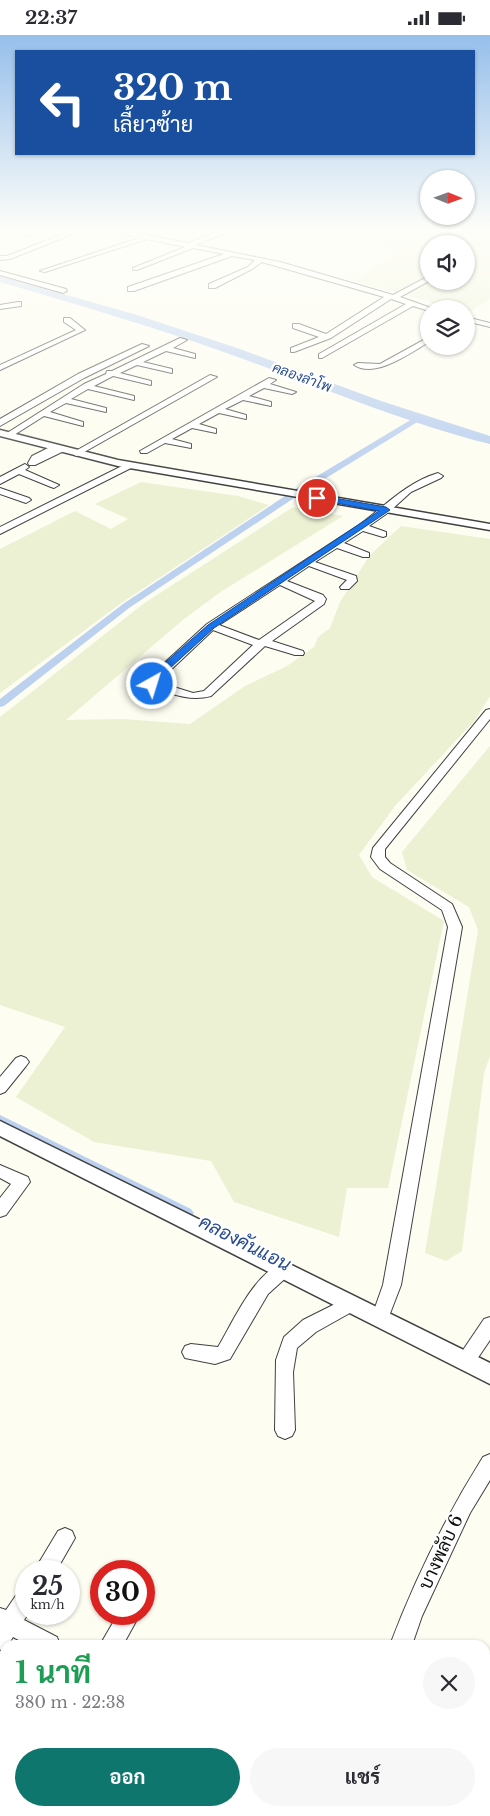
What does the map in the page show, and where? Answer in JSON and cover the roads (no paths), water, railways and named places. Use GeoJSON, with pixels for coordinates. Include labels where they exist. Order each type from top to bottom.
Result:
{"type":"FeatureCollection","features":[{"type":"Feature","properties":{"kind":"street"},"geometry":{"type":"LineString","coordinates":[[294,350],[326,337],[365,314]]}},
{"type":"Feature","properties":{"kind":"street"},"geometry":{"type":"LineString","coordinates":[[322,356],[393,314]]}},
{"type":"Feature","properties":{"kind":"street"},"geometry":{"type":"LineString","coordinates":[[0,368],[81,330],[67,320]]}},
{"type":"Feature","properties":{"kind":"street"},"geometry":{"type":"LineString","coordinates":[[475,321],[490,325]]}},
{"type":"Feature","properties":{"kind":"street"},"geometry":{"type":"LineString","coordinates":[[296,326],[326,337]]}},
{"type":"Feature","properties":{"kind":"street"},"geometry":{"type":"LineString","coordinates":[[4,434],[110,373],[183,340]]}},
{"type":"Feature","properties":{"kind":"street"},"geometry":{"type":"LineString","coordinates":[[358,365],[381,366],[420,344]]}},
{"type":"Feature","properties":{"kind":"street"},"geometry":{"type":"LineString","coordinates":[[0,423],[81,376],[145,346]]}},
{"type":"Feature","properties":{"kind":"street"},"geometry":{"type":"LineString","coordinates":[[165,348],[192,357]]}},
{"type":"Feature","properties":{"kind":"street"},"geometry":{"type":"LineString","coordinates":[[134,362],[169,371]]}},
{"type":"Feature","properties":{"kind":"street"},"geometry":{"type":"LineString","coordinates":[[110,373],[148,383]]}},
{"type":"Feature","properties":{"kind":"street"},"geometry":{"type":"LineString","coordinates":[[76,453],[213,377]]}},
{"type":"Feature","properties":{"kind":"street"},"geometry":{"type":"LineString","coordinates":[[0,531],[125,464],[132,453],[144,451],[268,382],[292,392]]}},
{"type":"Feature","properties":{"kind":"street"},"geometry":{"type":"LineString","coordinates":[[88,386],[131,398]]}},
{"type":"Feature","properties":{"kind":"street"},"geometry":{"type":"LineString","coordinates":[[242,397],[268,404]]}},
{"type":"Feature","properties":{"kind":"street"},"geometry":{"type":"LineString","coordinates":[[65,399],[103,410]]}},
{"type":"Feature","properties":{"kind":"street"},"geometry":{"type":"LineString","coordinates":[[219,410],[243,417]]}},
{"type":"Feature","properties":{"kind":"street"},"geometry":{"type":"LineString","coordinates":[[43,413],[80,424]]}},
{"type":"Feature","properties":{"kind":"street"},"geometry":{"type":"LineString","coordinates":[[192,425],[213,431]]}},
{"type":"Feature","properties":{"kind":"street"},"geometry":{"type":"LineString","coordinates":[[4,434],[58,449],[125,464],[490,527]]}},
{"type":"Feature","properties":{"kind":"street"},"geometry":{"type":"LineString","coordinates":[[165,440],[188,446]]}},
{"type":"Feature","properties":{"kind":"street"},"geometry":{"type":"LineString","coordinates":[[0,481],[32,463],[35,458],[58,449]]}},
{"type":"Feature","properties":{"kind":"street"},"geometry":{"type":"LineString","coordinates":[[19,471],[54,485]]}},
{"type":"Feature","properties":{"kind":"street"},"geometry":{"type":"LineString","coordinates":[[280,581],[321,599],[262,643],[207,694],[192,696],[152,684],[154,678],[211,626],[362,527],[386,510],[408,490],[438,476]]}},
{"type":"Feature","properties":{"kind":"street"},"geometry":{"type":"LineString","coordinates":[[0,491],[26,500]]}},
{"type":"Feature","properties":{"kind":"street"},"geometry":{"type":"LineString","coordinates":[[362,527],[383,534]]}},
{"type":"Feature","properties":{"kind":"street"},"geometry":{"type":"LineString","coordinates":[[336,544],[366,555]]}},
{"type":"Feature","properties":{"kind":"street"},"geometry":{"type":"LineString","coordinates":[[308,563],[352,578],[352,581],[345,587]]}},
{"type":"Feature","properties":{"kind":"street"},"geometry":{"type":"LineString","coordinates":[[211,626],[299,653]]}},
{"type":"Feature","properties":{"kind":"street"},"geometry":{"type":"LineString","coordinates":[[382,1317],[392,1285],[455,927],[447,907],[385,866],[378,857],[379,848],[489,714]]}},
{"type":"Feature","properties":{"kind":"street"},"geometry":{"type":"LineString","coordinates":[[0,1089],[21,1062]]}},
{"type":"Feature","properties":{"kind":"street"},"geometry":{"type":"LineString","coordinates":[[0,1128],[351,1304],[382,1317],[467,1359],[490,1374]]}},
{"type":"Feature","properties":{"kind":"street"},"geometry":{"type":"LineString","coordinates":[[0,1171],[22,1182],[0,1210]]}},
{"type":"Feature","properties":{"kind":"street"},"geometry":{"type":"LineString","coordinates":[[191,1352],[215,1355],[224,1353],[262,1289],[283,1270]]}},
{"type":"Feature","properties":{"kind":"street"},"geometry":{"type":"LineString","coordinates":[[285,1430],[284,1355],[290,1343],[316,1323],[351,1304]]}},
{"type":"Feature","properties":{"kind":"street"},"geometry":{"type":"LineString","coordinates":[[467,1359],[490,1325]]}},
{"type":"Feature","properties":{"kind":"street","name":"บางพลับ 6"},"geometry":{"type":"LineString","coordinates":[[403,1640],[413,1612],[462,1506],[490,1463]]}},
{"type":"Feature","properties":{"kind":"street"},"geometry":{"type":"LineString","coordinates":[[51,1560],[65,1538]]}},
{"type":"Feature","properties":{"kind":"street"},"geometry":{"type":"LineString","coordinates":[[15,1612],[3,1627],[36,1640]]}},
{"type":"Feature","properties":{"kind":"street"},"geometry":{"type":"LineString","coordinates":[[114,1640],[123,1625]]}},
{"type":"Feature","properties":{"kind":"waterway","name":"คลองลำโพ"},"geometry":{"type":"LineString","coordinates":[[123,314],[236,352],[376,404],[490,440]]}},
{"type":"Feature","properties":{"kind":"waterway"},"geometry":{"type":"LineString","coordinates":[[0,704],[126,606],[297,492],[420,418]]}},
{"type":"Feature","properties":{"kind":"waterway","name":"คลองคันแอน"},"geometry":{"type":"LineString","coordinates":[[0,1121],[186,1213]]}}]}
